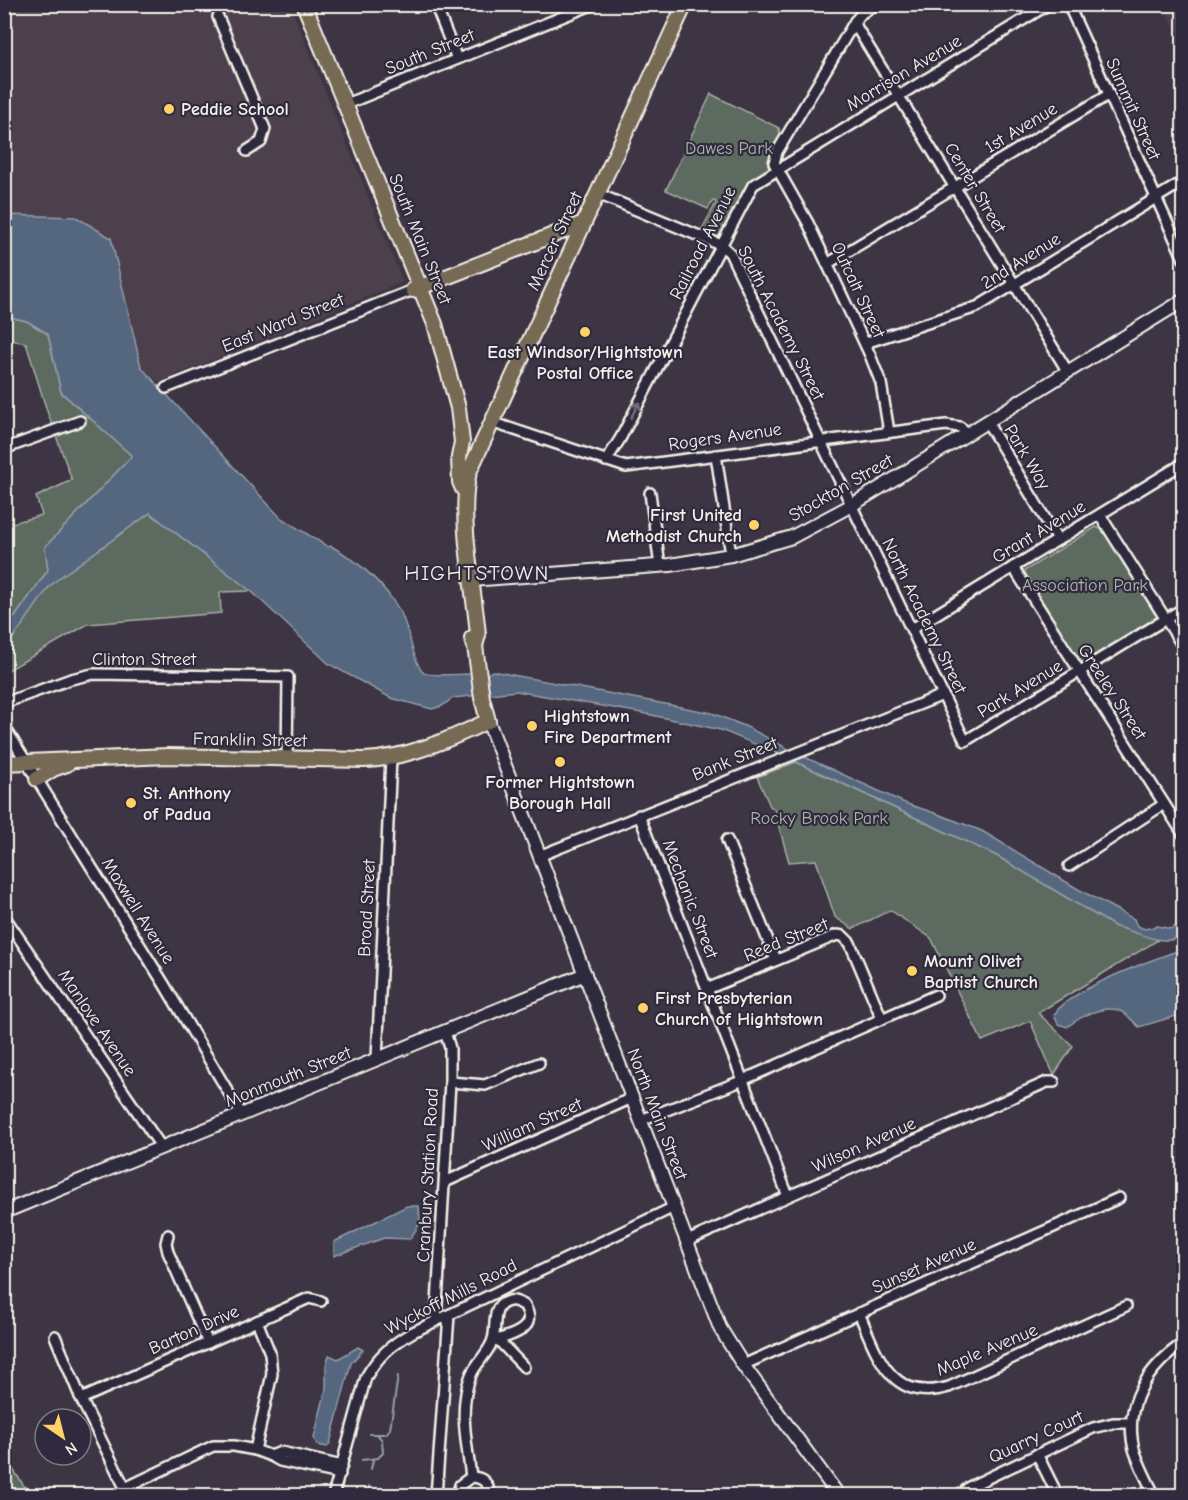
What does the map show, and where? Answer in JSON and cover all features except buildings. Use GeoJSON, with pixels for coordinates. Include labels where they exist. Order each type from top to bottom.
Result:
{"type":"FeatureCollection","features":[{"type":"Feature","properties":{"kind":"main road","name":"South Main Street"},"geometry":{"type":"LineString","coordinates":[[303,4],[346,104],[417,288],[435,324],[454,390],[462,432],[459,457],[460,482],[466,496]]}},
{"type":"Feature","properties":{"kind":"main road","name":"Mercer Street"},"geometry":{"type":"LineString","coordinates":[[466,496],[470,472],[491,422],[686,4]]}},
{"type":"Feature","properties":{"kind":"main road"},"geometry":{"type":"LineString","coordinates":[[417,288],[584,223]]}},
{"type":"Feature","properties":{"kind":"main road"},"geometry":{"type":"LineString","coordinates":[[466,496],[471,580],[478,635],[475,646],[482,698],[488,721]]}},
{"type":"Feature","properties":{"kind":"main road"},"geometry":{"type":"LineString","coordinates":[[473,728],[482,698]]}},
{"type":"Feature","properties":{"kind":"main road","name":"Franklin Street"},"geometry":{"type":"LineString","coordinates":[[4,763],[168,756],[364,760],[392,758],[488,721]]}},
{"type":"Feature","properties":{"kind":"main road"},"geometry":{"type":"LineString","coordinates":[[37,779],[53,769],[78,759]]}},
{"type":"Feature","properties":{"kind":"street"},"geometry":{"type":"LineString","coordinates":[[435,4],[457,59]]}},
{"type":"Feature","properties":{"kind":"street"},"geometry":{"type":"LineString","coordinates":[[562,4],[566,15]]}},
{"type":"Feature","properties":{"kind":"street","name":"South Street"},"geometry":{"type":"LineString","coordinates":[[346,104],[594,4]]}},
{"type":"Feature","properties":{"kind":"street"},"geometry":{"type":"LineString","coordinates":[[777,170],[774,163],[777,152],[855,21],[862,13],[876,4]]}},
{"type":"Feature","properties":{"kind":"street","name":"Morrison Avenue"},"geometry":{"type":"LineString","coordinates":[[777,170],[1049,4]]}},
{"type":"Feature","properties":{"kind":"street","name":"Summit Street"},"geometry":{"type":"LineString","coordinates":[[1068,4],[1184,260]]}},
{"type":"Feature","properties":{"kind":"street"},"geometry":{"type":"LineString","coordinates":[[218,17],[265,129],[261,142],[247,152]]}},
{"type":"Feature","properties":{"kind":"street","name":"Center Street"},"geometry":{"type":"LineString","coordinates":[[855,21],[857,28],[1068,372]]}},
{"type":"Feature","properties":{"kind":"street","name":"1st Avenue"},"geometry":{"type":"LineString","coordinates":[[828,264],[1108,95]]}},
{"type":"Feature","properties":{"kind":"street","name":"Railroad Avenue"},"geometry":{"type":"LineString","coordinates":[[606,460],[618,442],[748,191],[753,185],[777,170]]}},
{"type":"Feature","properties":{"kind":"street","name":"Outcalt Street"},"geometry":{"type":"LineString","coordinates":[[777,170],[808,223],[865,344],[881,383],[889,432]]}},
{"type":"Feature","properties":{"kind":"street","name":"2nd Avenue"},"geometry":{"type":"LineString","coordinates":[[865,344],[968,311],[986,302],[1184,181]]}},
{"type":"Feature","properties":{"kind":"street","name":"South Academy Street"},"geometry":{"type":"LineString","coordinates":[[598,194],[721,245],[730,253],[852,505]]}},
{"type":"Feature","properties":{"kind":"street","name":"East Ward Street"},"geometry":{"type":"LineString","coordinates":[[166,388],[417,288]]}},
{"type":"Feature","properties":{"kind":"street","name":"Stockton Street"},"geometry":{"type":"LineString","coordinates":[[471,580],[660,566],[731,555],[792,537],[852,505],[1184,300]]}},
{"type":"Feature","properties":{"kind":"street"},"geometry":{"type":"LineString","coordinates":[[4,449],[80,421]]}},
{"type":"Feature","properties":{"kind":"street","name":"Rogers Avenue"},"geometry":{"type":"LineString","coordinates":[[491,422],[626,467],[946,425],[960,427],[968,433]]}},
{"type":"Feature","properties":{"kind":"street","name":"Park Way"},"geometry":{"type":"LineString","coordinates":[[987,422],[1058,540]]}},
{"type":"Feature","properties":{"kind":"street"},"geometry":{"type":"LineString","coordinates":[[716,455],[731,555]]}},
{"type":"Feature","properties":{"kind":"street","name":"Grant Avenue"},"geometry":{"type":"LineString","coordinates":[[912,629],[1184,463]]}},
{"type":"Feature","properties":{"kind":"street"},"geometry":{"type":"LineString","coordinates":[[650,493],[660,566]]}},
{"type":"Feature","properties":{"kind":"street","name":"North Academy Street"},"geometry":{"type":"LineString","coordinates":[[852,505],[966,741]]}},
{"type":"Feature","properties":{"kind":"street"},"geometry":{"type":"LineString","coordinates":[[1100,515],[1184,648]]}},
{"type":"Feature","properties":{"kind":"street","name":"Greeley Street"},"geometry":{"type":"LineString","coordinates":[[1013,567],[1184,835]]}},
{"type":"Feature","properties":{"kind":"street","name":"Park Avenue"},"geometry":{"type":"LineString","coordinates":[[966,741],[1184,608]]}},
{"type":"Feature","properties":{"kind":"street","name":"Clinton Street"},"geometry":{"type":"LineString","coordinates":[[4,703],[71,679],[93,674],[288,677],[287,759]]}},
{"type":"Feature","properties":{"kind":"street","name":"Bank Street"},"geometry":{"type":"LineString","coordinates":[[539,856],[943,695]]}},
{"type":"Feature","properties":{"kind":"street","name":"North Main Street"},"geometry":{"type":"LineString","coordinates":[[488,721],[720,1328],[743,1365],[839,1496]]}},
{"type":"Feature","properties":{"kind":"street","name":"Maxwell Avenue"},"geometry":{"type":"LineString","coordinates":[[4,726],[164,984],[242,1115]]}},
{"type":"Feature","properties":{"kind":"street","name":"Broad Street"},"geometry":{"type":"LineString","coordinates":[[377,1059],[392,758]]}},
{"type":"Feature","properties":{"kind":"street"},"geometry":{"type":"LineString","coordinates":[[1069,866],[1164,804]]}},
{"type":"Feature","properties":{"kind":"street","name":"Mechanic Street"},"geometry":{"type":"LineString","coordinates":[[639,815],[788,1196]]}},
{"type":"Feature","properties":{"kind":"street"},"geometry":{"type":"LineString","coordinates":[[727,840],[776,960]]}},
{"type":"Feature","properties":{"kind":"street","name":"Manlove Avenue"},"geometry":{"type":"LineString","coordinates":[[4,916],[162,1148]]}},
{"type":"Feature","properties":{"kind":"street","name":"Reed Street"},"geometry":{"type":"LineString","coordinates":[[707,989],[837,935],[843,936],[850,943],[882,1019]]}},
{"type":"Feature","properties":{"kind":"street","name":"Monmouth Street"},"geometry":{"type":"LineString","coordinates":[[4,1212],[585,974]]}},
{"type":"Feature","properties":{"kind":"street"},"geometry":{"type":"LineString","coordinates":[[641,1120],[742,1080],[936,995]]}},
{"type":"Feature","properties":{"kind":"street","name":"Cranbury Station Road"},"geometry":{"type":"LineString","coordinates":[[436,1321],[450,1082],[450,1048],[445,1032]]}},
{"type":"Feature","properties":{"kind":"street"},"geometry":{"type":"LineString","coordinates":[[450,1082],[485,1085],[539,1064]]}},
{"type":"Feature","properties":{"kind":"street","name":"Wilson Avenue"},"geometry":{"type":"LineString","coordinates":[[687,1242],[1047,1082],[1054,1082]]}},
{"type":"Feature","properties":{"kind":"street","name":"William Street"},"geometry":{"type":"LineString","coordinates":[[445,1182],[633,1098]]}},
{"type":"Feature","properties":{"kind":"street","name":"Sunset Avenue"},"geometry":{"type":"LineString","coordinates":[[743,1365],[1119,1198]]}},
{"type":"Feature","properties":{"kind":"street","name":"Wyckoff Mills Road"},"geometry":{"type":"LineString","coordinates":[[333,1496],[363,1387],[375,1362],[397,1341],[496,1291],[674,1207]]}},
{"type":"Feature","properties":{"kind":"street"},"geometry":{"type":"LineString","coordinates":[[168,1235],[166,1243],[168,1252],[208,1342]]}},
{"type":"Feature","properties":{"kind":"street"},"geometry":{"type":"LineString","coordinates":[[496,1291],[502,1304]]}},
{"type":"Feature","properties":{"kind":"street","name":"Barton Drive"},"geometry":{"type":"LineString","coordinates":[[81,1399],[309,1298],[321,1300]]}},
{"type":"Feature","properties":{"kind":"street"},"geometry":{"type":"LineString","coordinates":[[471,1477],[465,1430],[466,1396],[473,1371],[495,1341],[522,1330],[528,1322],[524,1305],[513,1301],[502,1304],[496,1312],[495,1341]]}},
{"type":"Feature","properties":{"kind":"street","name":"Maple Avenue"},"geometry":{"type":"LineString","coordinates":[[859,1313],[880,1361],[892,1377],[909,1387],[929,1391],[949,1387],[1126,1306]]}},
{"type":"Feature","properties":{"kind":"street"},"geometry":{"type":"LineString","coordinates":[[436,1496],[449,1315]]}},
{"type":"Feature","properties":{"kind":"street"},"geometry":{"type":"LineString","coordinates":[[255,1450],[267,1402],[272,1363],[257,1321]]}},
{"type":"Feature","properties":{"kind":"street"},"geometry":{"type":"LineString","coordinates":[[55,1336],[81,1399],[127,1492],[213,1446],[234,1446],[255,1450],[280,1461],[310,1463],[341,1470]]}},
{"type":"Feature","properties":{"kind":"street"},"geometry":{"type":"LineString","coordinates":[[495,1341],[524,1367]]}},
{"type":"Feature","properties":{"kind":"street"},"geometry":{"type":"LineString","coordinates":[[1155,1496],[1134,1449],[1131,1423],[1136,1401],[1148,1373],[1166,1355],[1184,1343]]}},
{"type":"Feature","properties":{"kind":"street","name":"Quarry Court"},"geometry":{"type":"LineString","coordinates":[[960,1496],[969,1487],[1103,1425],[1131,1423]]}},
{"type":"Feature","properties":{"kind":"street"},"geometry":{"type":"LineString","coordinates":[[1037,1454],[1058,1496]]}},
{"type":"Feature","properties":{"kind":"street"},"geometry":{"type":"LineString","coordinates":[[458,1496],[460,1485],[471,1477]]}},
{"type":"Feature","properties":{"kind":"street"},"geometry":{"type":"LineString","coordinates":[[471,1477],[484,1481],[489,1488],[489,1496]]}},
{"type":"Feature","properties":{"kind":"shaded area","name":"Peddie School"},"geometry":{"type":"Polygon","coordinates":[[[5,5],[290,5],[403,282],[159,382],[141,367],[111,238],[5,215],[5,5]]]}},
{"type":"Feature","properties":{"kind":"shaded area"},"geometry":{"type":"Polygon","coordinates":[[[1162,5],[1183,5],[1183,41],[1162,5]]]}},
{"type":"Feature","properties":{"kind":"green space","name":"Dawes Park"},"geometry":{"type":"Polygon","coordinates":[[[711,94],[779,128],[780,135],[769,168],[749,183],[719,241],[700,233],[715,201],[708,209],[666,190],[711,94]]]}},
{"type":"Feature","properties":{"kind":"green space"},"geometry":{"type":"Polygon","coordinates":[[[5,316],[27,321],[48,334],[61,392],[132,456],[45,547],[48,570],[5,631],[5,525],[42,515],[36,497],[72,480],[26,343],[5,339],[5,316]]]}},
{"type":"Feature","properties":{"kind":"green space"},"geometry":{"type":"Polygon","coordinates":[[[150,513],[251,591],[220,592],[221,613],[88,624],[5,672],[4,650],[49,587],[150,513]]]}},
{"type":"Feature","properties":{"kind":"green space","name":"Association Park"},"geometry":{"type":"Polygon","coordinates":[[[1096,527],[1105,531],[1157,617],[1080,663],[1024,571],[1096,527]]]}},
{"type":"Feature","properties":{"kind":"green space","name":"Rocky Brook Park"},"geometry":{"type":"Polygon","coordinates":[[[796,762],[997,856],[1116,927],[1133,930],[1158,940],[1038,1013],[1073,1046],[1054,1075],[1030,1021],[982,1041],[931,938],[890,910],[853,929],[835,917],[816,860],[789,862],[774,809],[770,806],[757,777],[796,762]]]}},
{"type":"Feature","properties":{"kind":"green space"},"geometry":{"type":"Polygon","coordinates":[[[5,1457],[30,1495],[5,1495],[5,1457]]]}},
{"type":"Feature","properties":{"kind":"water"},"geometry":{"type":"Polygon","coordinates":[[[5,215],[76,217],[111,238],[141,367],[281,518],[328,547],[331,546],[342,552],[379,583],[404,619],[418,663],[424,673],[435,675],[488,674],[492,671],[712,713],[747,727],[796,753],[907,804],[982,831],[1078,889],[1134,919],[1137,926],[1145,929],[1158,926],[1171,929],[1183,922],[1183,936],[1166,940],[1150,938],[1116,927],[997,856],[786,757],[721,730],[642,713],[516,691],[453,698],[442,706],[432,709],[391,698],[329,664],[251,591],[150,513],[49,587],[5,650],[5,631],[48,570],[45,547],[132,456],[61,392],[48,334],[27,321],[5,316],[5,215]]]}},
{"type":"Feature","properties":{"kind":"water"},"geometry":{"type":"Polygon","coordinates":[[[1183,949],[1183,1014],[1139,1027],[1123,1012],[1106,1009],[1078,1019],[1067,1027],[1058,1024],[1054,1015],[1076,995],[1113,976],[1183,949]]]}},
{"type":"Feature","properties":{"kind":"water"},"geometry":{"type":"Polygon","coordinates":[[[407,1206],[419,1206],[420,1223],[410,1239],[384,1238],[334,1256],[334,1242],[407,1206]]]}},
{"type":"Feature","properties":{"kind":"water"},"geometry":{"type":"Polygon","coordinates":[[[358,1347],[363,1350],[351,1363],[330,1443],[327,1447],[317,1445],[314,1438],[326,1389],[326,1365],[329,1355],[338,1359],[358,1347]]]}},
{"type":"Feature","properties":{"kind":"waterway"},"geometry":{"type":"LineString","coordinates":[[369,1434],[386,1434],[390,1429],[398,1376]]}},
{"type":"Feature","properties":{"kind":"waterway"},"geometry":{"type":"LineString","coordinates":[[362,1460],[378,1458],[383,1453],[382,1440],[377,1434]]}},
{"type":"Feature","properties":{"kind":"waterway"},"geometry":{"type":"LineString","coordinates":[[371,1469],[373,1460]]}},
{"type":"Feature","properties":{"kind":"waterway"},"geometry":{"type":"LineString","coordinates":[[365,1496],[369,1491],[369,1486]]}},
{"type":"Feature","properties":{"kind":"place","name":"Peddie School"},"geometry":{"type":"Point","coordinates":[169,109]}},
{"type":"Feature","properties":{"kind":"place","name":"East Windsor/Hightstown Postal Office"},"geometry":{"type":"Point","coordinates":[585,332]}},
{"type":"Feature","properties":{"kind":"place","name":"First United Methodist Church"},"geometry":{"type":"Point","coordinates":[754,525]}},
{"type":"Feature","properties":{"kind":"place","name":"Hightstown Fire Department"},"geometry":{"type":"Point","coordinates":[532,726]}},
{"type":"Feature","properties":{"kind":"place","name":"Former Hightstown Borough Hall"},"geometry":{"type":"Point","coordinates":[560,762]}},
{"type":"Feature","properties":{"kind":"place","name":"St. Anthony of Padua"},"geometry":{"type":"Point","coordinates":[131,803]}},
{"type":"Feature","properties":{"kind":"place","name":"Mount Olivet Baptist Church"},"geometry":{"type":"Point","coordinates":[912,971]}},
{"type":"Feature","properties":{"kind":"place","name":"First Presbyterian Church of Hightstown"},"geometry":{"type":"Point","coordinates":[643,1008]}},
{"type":"Feature","properties":{"kind":"district","name":"HIGHTSTOWN"},"geometry":{"type":"Point","coordinates":[477,573]}}]}
